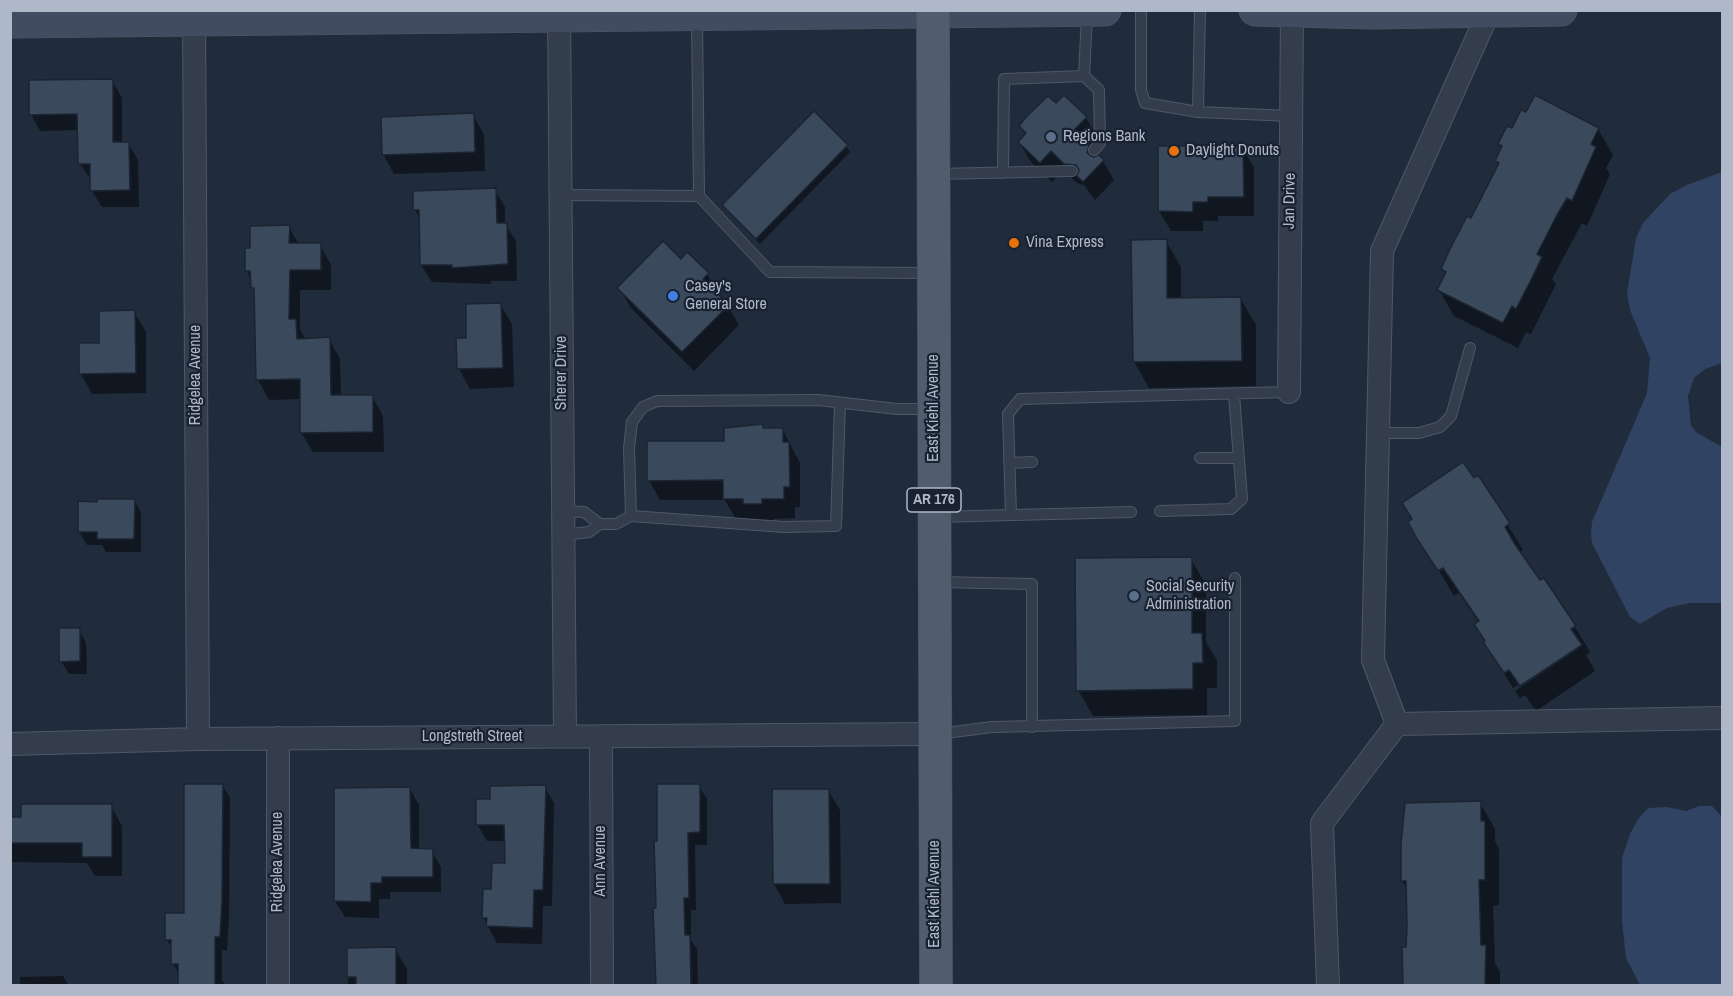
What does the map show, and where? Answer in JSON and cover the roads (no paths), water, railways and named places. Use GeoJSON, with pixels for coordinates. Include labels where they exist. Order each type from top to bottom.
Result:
{"type":"FeatureCollection","features":[{"type":"Feature","properties":{"kind":"main road"},"geometry":{"type":"LineString","coordinates":[[10,22],[194,16],[1105,10]]}},
{"type":"Feature","properties":{"kind":"main road"},"geometry":{"type":"LineString","coordinates":[[1255,10],[1561,10]]}},
{"type":"Feature","properties":{"kind":"main road","name":"East Kiehl Avenue"},"geometry":{"type":"LineString","coordinates":[[933,12],[936,986]]}},
{"type":"Feature","properties":{"kind":"street","name":"Jan Drive"},"geometry":{"type":"LineString","coordinates":[[1288,392],[1292,11]]}},
{"type":"Feature","properties":{"kind":"street"},"geometry":{"type":"LineString","coordinates":[[1397,724],[1374,660],[1382,251],[1489,11]]}},
{"type":"Feature","properties":{"kind":"street","name":"Sherer Drive"},"geometry":{"type":"LineString","coordinates":[[559,14],[565,736]]}},
{"type":"Feature","properties":{"kind":"street","name":"Ridgelea Avenue"},"geometry":{"type":"LineString","coordinates":[[194,16],[198,739]]}},
{"type":"Feature","properties":{"kind":"street"},"geometry":{"type":"LineString","coordinates":[[1397,724],[1722,718]]}},
{"type":"Feature","properties":{"kind":"street"},"geometry":{"type":"LineString","coordinates":[[1328,986],[1323,823],[1397,724]]}},
{"type":"Feature","properties":{"kind":"street","name":"Longstreth Street"},"geometry":{"type":"LineString","coordinates":[[10,744],[279,738],[934,734]]}},
{"type":"Feature","properties":{"kind":"street","name":"Ann Avenue"},"geometry":{"type":"LineString","coordinates":[[601,736],[602,986]]}},
{"type":"Feature","properties":{"kind":"street","name":"Ridgelea Avenue"},"geometry":{"type":"LineString","coordinates":[[278,986],[279,738]]}},
{"type":"Feature","properties":{"kind":"lane"},"geometry":{"type":"LineString","coordinates":[[1141,10],[1141,90],[1145,104],[1198,112],[1291,116]]}},
{"type":"Feature","properties":{"kind":"lane"},"geometry":{"type":"LineString","coordinates":[[1198,112],[1200,10]]}},
{"type":"Feature","properties":{"kind":"lane"},"geometry":{"type":"LineString","coordinates":[[1084,76],[1087,11]]}},
{"type":"Feature","properties":{"kind":"lane"},"geometry":{"type":"LineString","coordinates":[[698,14],[699,196],[770,272],[934,273]]}},
{"type":"Feature","properties":{"kind":"lane"},"geometry":{"type":"LineString","coordinates":[[1003,173],[1004,79],[1084,76],[1100,90],[1101,143],[1094,150]]}},
{"type":"Feature","properties":{"kind":"lane"},"geometry":{"type":"LineString","coordinates":[[933,174],[1072,171]]}},
{"type":"Feature","properties":{"kind":"lane"},"geometry":{"type":"LineString","coordinates":[[560,195],[699,196]]}},
{"type":"Feature","properties":{"kind":"lane"},"geometry":{"type":"LineString","coordinates":[[1378,433],[1398,435],[1419,433],[1440,427],[1451,416],[1470,348]]}},
{"type":"Feature","properties":{"kind":"lane"},"geometry":{"type":"LineString","coordinates":[[1011,515],[1008,414],[1020,399],[1288,392]]}},
{"type":"Feature","properties":{"kind":"lane"},"geometry":{"type":"LineString","coordinates":[[1160,511],[1231,509],[1242,499],[1234,394]]}},
{"type":"Feature","properties":{"kind":"lane"},"geometry":{"type":"LineString","coordinates":[[631,516],[629,448],[632,422],[643,407],[657,401],[702,399],[840,403],[897,409],[934,409]]}},
{"type":"Feature","properties":{"kind":"lane"},"geometry":{"type":"LineString","coordinates":[[563,535],[589,532],[600,524],[616,524],[631,516],[784,527],[836,526],[840,403]]}},
{"type":"Feature","properties":{"kind":"lane"},"geometry":{"type":"LineString","coordinates":[[1200,458],[1238,458]]}},
{"type":"Feature","properties":{"kind":"lane"},"geometry":{"type":"LineString","coordinates":[[1009,463],[1032,462]]}},
{"type":"Feature","properties":{"kind":"lane"},"geometry":{"type":"LineString","coordinates":[[563,511],[584,512],[600,524]]}},
{"type":"Feature","properties":{"kind":"lane"},"geometry":{"type":"LineString","coordinates":[[934,517],[1131,512]]}},
{"type":"Feature","properties":{"kind":"lane"},"geometry":{"type":"LineString","coordinates":[[934,734],[992,727],[1235,721],[1236,578]]}},
{"type":"Feature","properties":{"kind":"lane"},"geometry":{"type":"LineString","coordinates":[[934,582],[1032,584],[1032,727]]}},
{"type":"Feature","properties":{"kind":"water"},"geometry":{"type":"Polygon","coordinates":[[[1722,172],[1722,363],[1705,369],[1694,378],[1688,396],[1691,425],[1696,432],[1722,447],[1722,603],[1690,603],[1667,608],[1640,624],[1630,617],[1592,543],[1591,534],[1592,522],[1647,393],[1650,358],[1630,310],[1627,293],[1636,238],[1643,223],[1670,194],[1722,172]]]}},
{"type":"Feature","properties":{"kind":"water"},"geometry":{"type":"Polygon","coordinates":[[[1699,806],[1712,806],[1722,817],[1722,985],[1640,985],[1626,958],[1622,921],[1622,858],[1630,834],[1638,819],[1648,808],[1667,807],[1686,811],[1699,806]]]}},
{"type":"Feature","properties":{"kind":"place","name":"Regions Bank"},"geometry":{"type":"Point","coordinates":[1051,137]}},
{"type":"Feature","properties":{"kind":"place","name":"Daylight Donuts"},"geometry":{"type":"Point","coordinates":[1174,151]}},
{"type":"Feature","properties":{"kind":"place","name":"Vina Express"},"geometry":{"type":"Point","coordinates":[1014,243]}},
{"type":"Feature","properties":{"kind":"place","name":"Casey's General Store"},"geometry":{"type":"Point","coordinates":[673,296]}},
{"type":"Feature","properties":{"kind":"place","name":"Social Security Administration"},"geometry":{"type":"Point","coordinates":[1134,596]}}]}
